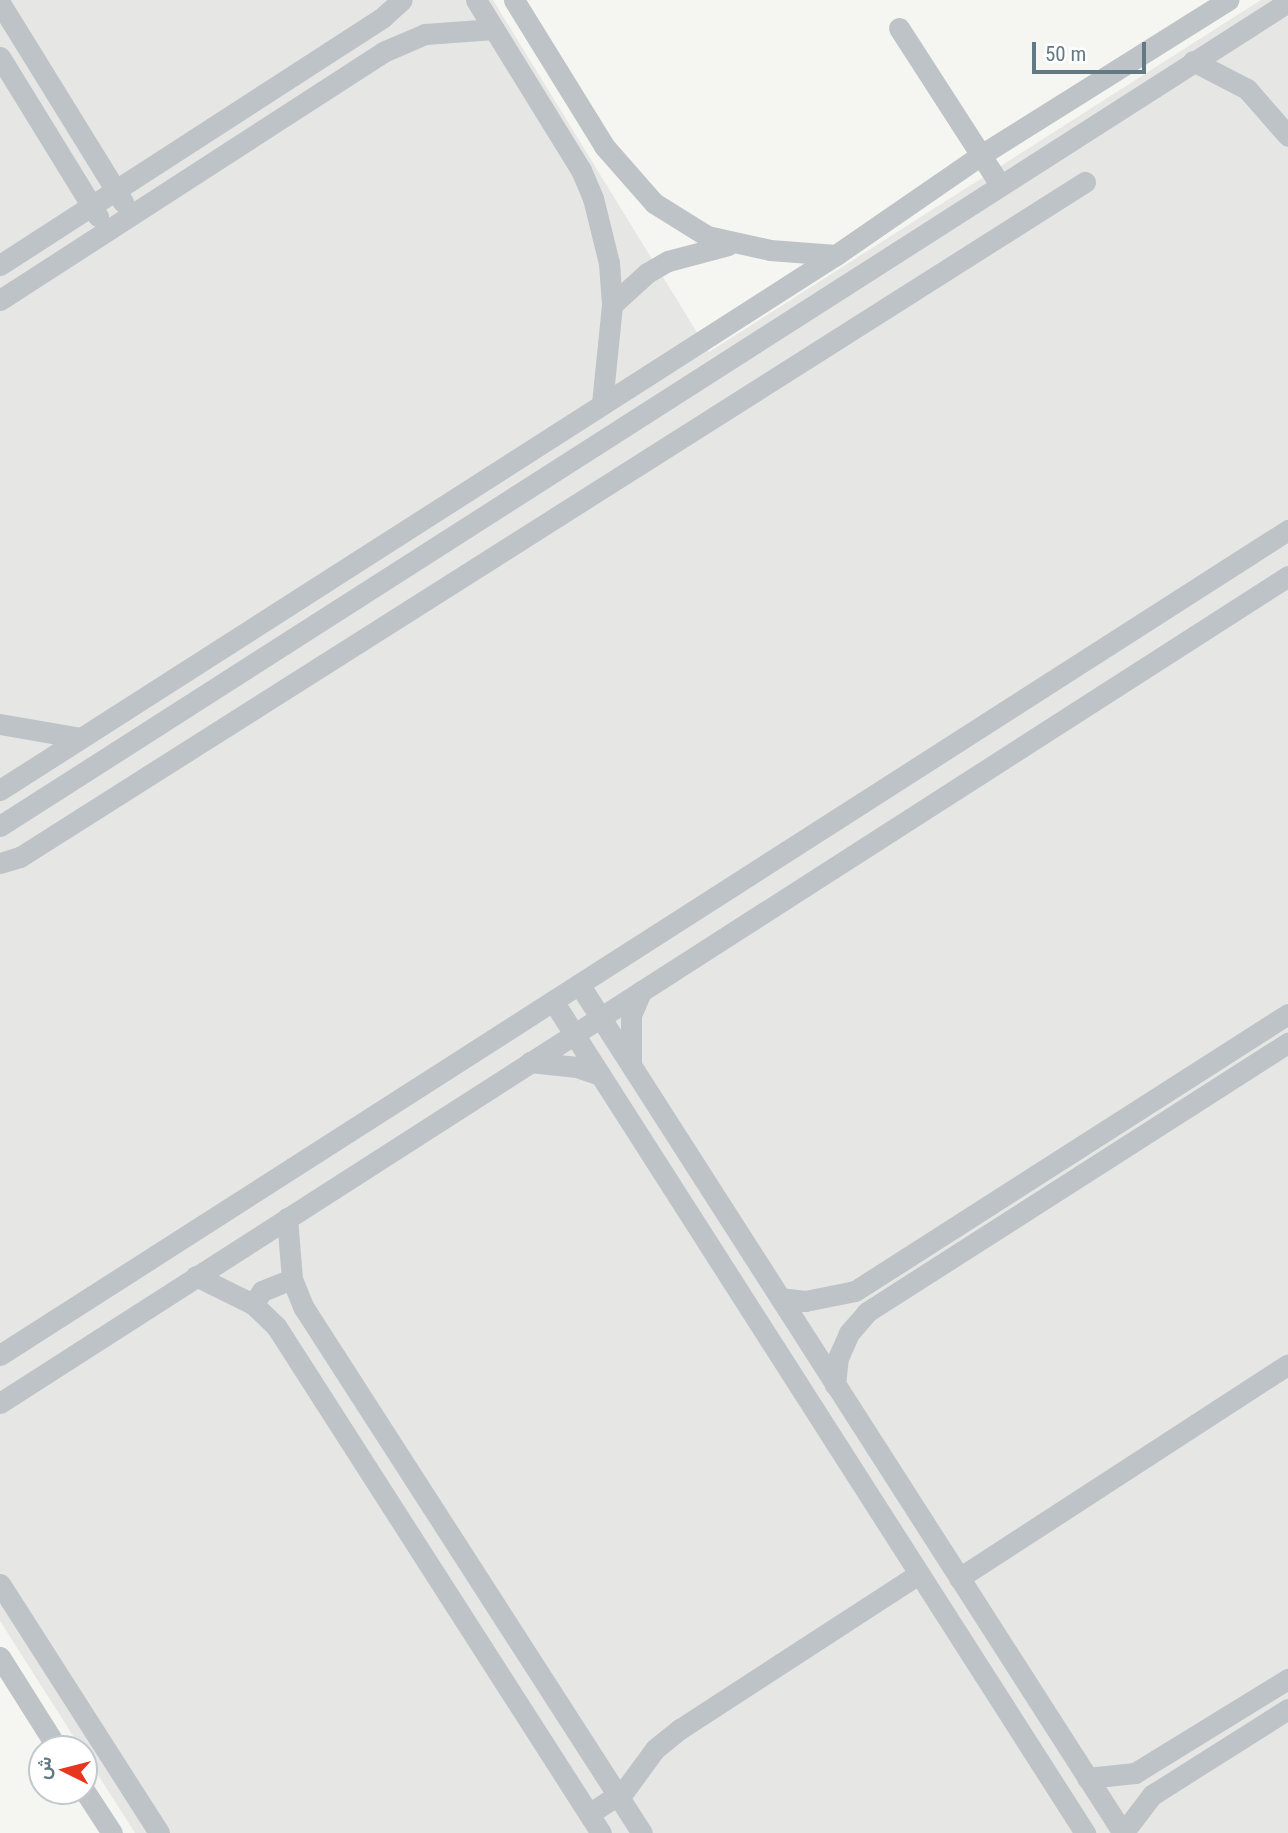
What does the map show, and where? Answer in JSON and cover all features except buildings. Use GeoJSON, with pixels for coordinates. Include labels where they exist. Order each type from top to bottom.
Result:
{"type":"FeatureCollection","features":[{"type":"Feature","properties":{"kind":"street"},"geometry":{"type":"LineString","coordinates":[[0,265],[383,17],[402,0]]}},
{"type":"Feature","properties":{"kind":"street"},"geometry":{"type":"LineString","coordinates":[[476,0],[581,170],[604,239],[612,305],[602,404]]}},
{"type":"Feature","properties":{"kind":"street"},"geometry":{"type":"LineString","coordinates":[[514,0],[604,146],[632,181],[678,223],[737,244]]}},
{"type":"Feature","properties":{"kind":"street"},"geometry":{"type":"LineString","coordinates":[[0,790],[836,255],[981,155],[1228,0]]}},
{"type":"Feature","properties":{"kind":"street"},"geometry":{"type":"LineString","coordinates":[[0,826],[1288,2]]}},
{"type":"Feature","properties":{"kind":"street"},"geometry":{"type":"LineString","coordinates":[[0,3],[131,215]]}},
{"type":"Feature","properties":{"kind":"street"},"geometry":{"type":"LineString","coordinates":[[898,28],[1000,185]]}},
{"type":"Feature","properties":{"kind":"street"},"geometry":{"type":"LineString","coordinates":[[0,300],[404,42],[448,30],[494,29]]}},
{"type":"Feature","properties":{"kind":"street"},"geometry":{"type":"LineString","coordinates":[[0,57],[107,231]]}},
{"type":"Feature","properties":{"kind":"street"},"geometry":{"type":"LineString","coordinates":[[1194,61],[1247,89],[1288,136]]}},
{"type":"Feature","properties":{"kind":"street"},"geometry":{"type":"LineString","coordinates":[[14,81],[38,65]]}},
{"type":"Feature","properties":{"kind":"street"},"geometry":{"type":"LineString","coordinates":[[179,150],[194,174]]}},
{"type":"Feature","properties":{"kind":"street"},"geometry":{"type":"LineString","coordinates":[[0,863],[20,857],[1086,181]]}},
{"type":"Feature","properties":{"kind":"street"},"geometry":{"type":"LineString","coordinates":[[612,305],[668,261],[713,246],[737,244],[836,255]]}},
{"type":"Feature","properties":{"kind":"street"},"geometry":{"type":"LineString","coordinates":[[0,1356],[1288,530]]}},
{"type":"Feature","properties":{"kind":"street"},"geometry":{"type":"LineString","coordinates":[[0,1403],[1288,576]]}},
{"type":"Feature","properties":{"kind":"street"},"geometry":{"type":"LineString","coordinates":[[329,577],[345,603]]}},
{"type":"Feature","properties":{"kind":"street"},"geometry":{"type":"LineString","coordinates":[[0,724],[80,738]]}},
{"type":"Feature","properties":{"kind":"street"},"geometry":{"type":"LineString","coordinates":[[579,984],[1123,1833],[1152,1796],[1288,1709]]}},
{"type":"Feature","properties":{"kind":"street"},"geometry":{"type":"LineString","coordinates":[[631,1066],[628,1040],[641,991]]}},
{"type":"Feature","properties":{"kind":"street"},"geometry":{"type":"LineString","coordinates":[[553,1001],[1086,1833]]}},
{"type":"Feature","properties":{"kind":"street"},"geometry":{"type":"LineString","coordinates":[[780,1298],[830,1298],[855,1291],[1288,1014]]}},
{"type":"Feature","properties":{"kind":"street"},"geometry":{"type":"LineString","coordinates":[[835,1385],[838,1358],[849,1333],[867,1312],[1288,1043]]}},
{"type":"Feature","properties":{"kind":"street"},"geometry":{"type":"LineString","coordinates":[[530,1062],[554,1063],[600,1075]]}},
{"type":"Feature","properties":{"kind":"street"},"geometry":{"type":"LineString","coordinates":[[287,1218],[292,1279],[304,1308],[642,1833]]}},
{"type":"Feature","properties":{"kind":"street"},"geometry":{"type":"LineString","coordinates":[[196,1276],[253,1304],[276,1326],[601,1833]]}},
{"type":"Feature","properties":{"kind":"street"},"geometry":{"type":"LineString","coordinates":[[253,1304],[276,1282],[292,1279]]}},
{"type":"Feature","properties":{"kind":"street"},"geometry":{"type":"LineString","coordinates":[[959,1578],[1288,1364]]}},
{"type":"Feature","properties":{"kind":"street"},"geometry":{"type":"LineString","coordinates":[[589,1814],[617,1796],[673,1733],[919,1574]]}},
{"type":"Feature","properties":{"kind":"street"},"geometry":{"type":"LineString","coordinates":[[0,1584],[159,1833]]}},
{"type":"Feature","properties":{"kind":"street"},"geometry":{"type":"LineString","coordinates":[[0,1657],[49,1735]]}},
{"type":"Feature","properties":{"kind":"street"},"geometry":{"type":"LineString","coordinates":[[1087,1777],[1135,1773],[1288,1679]]}},
{"type":"Feature","properties":{"kind":"street"},"geometry":{"type":"LineString","coordinates":[[94,1805],[112,1833]]}},
{"type":"Feature","properties":{"kind":"shaded area"},"geometry":{"type":"Polygon","coordinates":[[[0,0],[493,0],[709,352],[1261,0],[1288,0],[1288,1833],[135,1833],[98,1775],[98,1735],[73,1735],[0,1621],[0,0]]]}}]}
